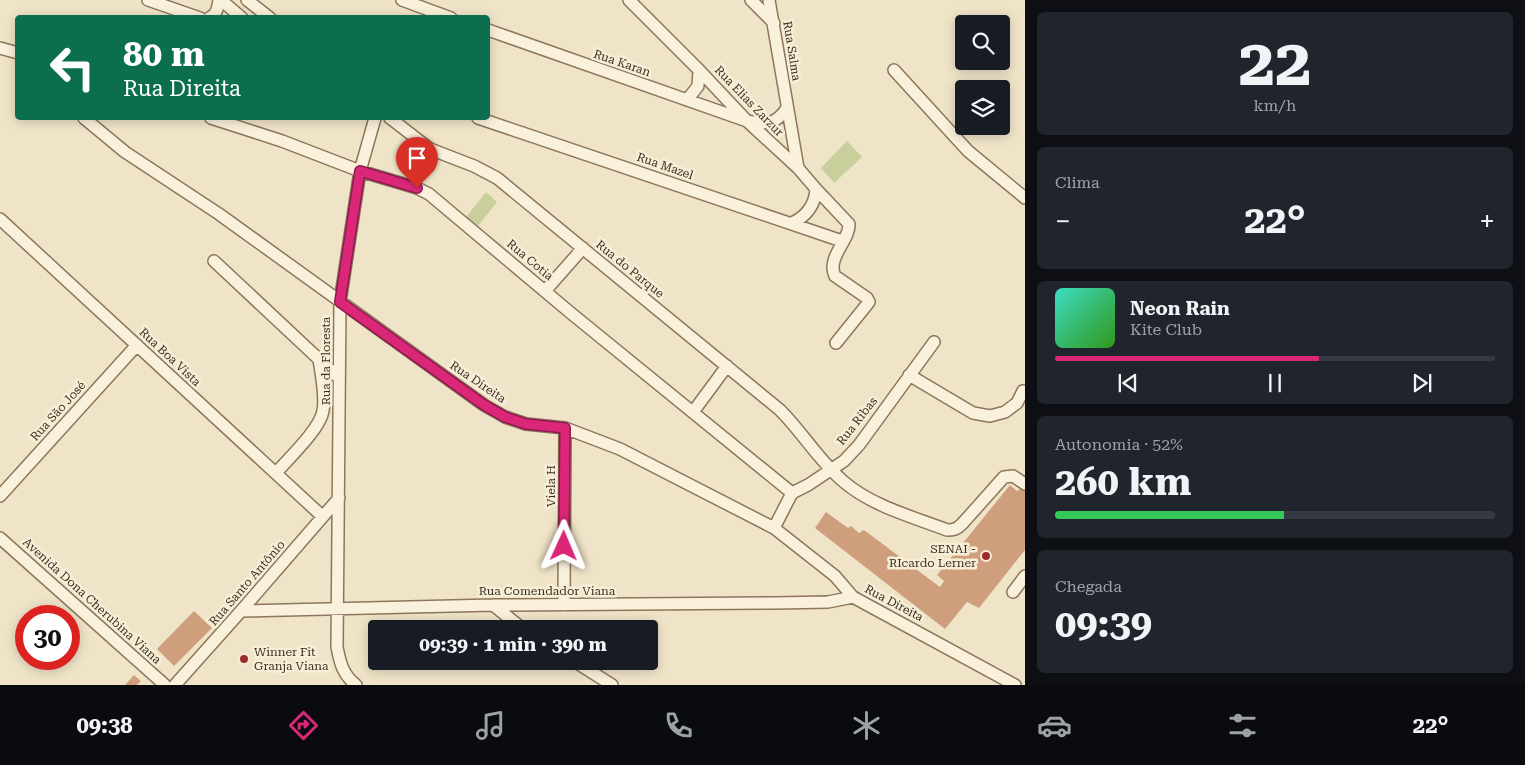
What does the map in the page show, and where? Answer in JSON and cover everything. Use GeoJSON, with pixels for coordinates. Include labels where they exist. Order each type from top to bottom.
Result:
{"type":"FeatureCollection","features":[{"type":"Feature","properties":{"kind":"street"},"geometry":{"type":"LineString","coordinates":[[148,0],[191,15]]}},
{"type":"Feature","properties":{"kind":"street"},"geometry":{"type":"LineString","coordinates":[[214,15],[220,0],[238,15]]}},
{"type":"Feature","properties":{"kind":"street"},"geometry":{"type":"LineString","coordinates":[[247,0],[266,15]]}},
{"type":"Feature","properties":{"kind":"street"},"geometry":{"type":"LineString","coordinates":[[402,0],[443,15]]}},
{"type":"Feature","properties":{"kind":"street","name":"Rua Elias Zarzur"},"geometry":{"type":"LineString","coordinates":[[629,0],[699,70],[746,121],[798,168],[849,224],[850,230],[842,241]]}},
{"type":"Feature","properties":{"kind":"street"},"geometry":{"type":"LineString","coordinates":[[751,0],[774,23]]}},
{"type":"Feature","properties":{"kind":"street","name":"Rua Salma"},"geometry":{"type":"LineString","coordinates":[[770,0],[798,168]]}},
{"type":"Feature","properties":{"kind":"street","name":"Rua Karan"},"geometry":{"type":"LineString","coordinates":[[490,31],[746,121]]}},
{"type":"Feature","properties":{"kind":"street"},"geometry":{"type":"LineString","coordinates":[[0,48],[15,52]]}},
{"type":"Feature","properties":{"kind":"street"},"geometry":{"type":"LineString","coordinates":[[687,100],[698,86],[699,70]]}},
{"type":"Feature","properties":{"kind":"street"},"geometry":{"type":"LineString","coordinates":[[894,70],[968,150],[1025,198]]}},
{"type":"Feature","properties":{"kind":"street"},"geometry":{"type":"LineString","coordinates":[[746,121],[768,123],[775,121],[787,108]]}},
{"type":"Feature","properties":{"kind":"street","name":"Rua Direita"},"geometry":{"type":"LineString","coordinates":[[86,120],[125,152],[219,214],[484,405],[505,417],[526,424],[565,428],[620,449],[774,528],[835,576],[853,596],[1015,685]]}},
{"type":"Feature","properties":{"kind":"street","name":"Rua Cotia"},"geometry":{"type":"LineString","coordinates":[[217,120],[282,141],[360,171],[417,188],[429,194],[792,493]]}},
{"type":"Feature","properties":{"kind":"street","name":"Rua da Floresta"},"geometry":{"type":"LineString","coordinates":[[356,685],[345,674],[340,664],[337,647],[340,302],[360,171],[373,120]]}},
{"type":"Feature","properties":{"kind":"street","name":"Rua do Parque"},"geometry":{"type":"LineString","coordinates":[[393,120],[430,149],[474,166],[497,178],[780,410],[796,426],[821,459],[855,490],[876,502],[948,530],[957,529],[1004,476],[1013,476],[1025,484]]}},
{"type":"Feature","properties":{"kind":"street","name":"Rua Mazel"},"geometry":{"type":"LineString","coordinates":[[484,120],[842,241]]}},
{"type":"Feature","properties":{"kind":"street"},"geometry":{"type":"LineString","coordinates":[[792,223],[800,220],[811,207],[816,189]]}},
{"type":"Feature","properties":{"kind":"street","name":"Rua Boa Vista"},"geometry":{"type":"LineString","coordinates":[[0,218],[276,473],[320,518],[338,533]]}},
{"type":"Feature","properties":{"kind":"street"},"geometry":{"type":"LineString","coordinates":[[836,343],[869,302],[867,298],[835,276],[832,271],[834,259],[842,241]]}},
{"type":"Feature","properties":{"kind":"street"},"geometry":{"type":"LineString","coordinates":[[545,291],[583,248]]}},
{"type":"Feature","properties":{"kind":"street"},"geometry":{"type":"LineString","coordinates":[[214,261],[339,378]]}},
{"type":"Feature","properties":{"kind":"street","name":"Rua Ribas"},"geometry":{"type":"LineString","coordinates":[[792,493],[808,485],[844,461],[858,445],[934,342]]}},
{"type":"Feature","properties":{"kind":"street","name":"Rua São José"},"geometry":{"type":"LineString","coordinates":[[0,496],[137,345]]}},
{"type":"Feature","properties":{"kind":"street"},"geometry":{"type":"LineString","coordinates":[[276,473],[312,432],[323,412],[324,403],[319,360]]}},
{"type":"Feature","properties":{"kind":"street"},"geometry":{"type":"LineString","coordinates":[[693,412],[727,366]]}},
{"type":"Feature","properties":{"kind":"street"},"geometry":{"type":"LineString","coordinates":[[909,375],[973,413],[990,416],[1005,412],[1017,403],[1023,391]]}},
{"type":"Feature","properties":{"kind":"street","name":"Viela H"},"geometry":{"type":"LineString","coordinates":[[564,605],[565,428]]}},
{"type":"Feature","properties":{"kind":"street"},"geometry":{"type":"LineString","coordinates":[[774,528],[792,493]]}},
{"type":"Feature","properties":{"kind":"street","name":"Rua Santo Antônio"},"geometry":{"type":"LineString","coordinates":[[175,685],[339,498]]}},
{"type":"Feature","properties":{"kind":"street","name":"Avenida Dona Cherubina Viana"},"geometry":{"type":"LineString","coordinates":[[0,538],[165,685]]}},
{"type":"Feature","properties":{"kind":"street"},"geometry":{"type":"LineString","coordinates":[[1013,592],[1025,576]]}},
{"type":"Feature","properties":{"kind":"street","name":"Rua Comendador Viana"},"geometry":{"type":"LineString","coordinates":[[241,611],[493,605],[819,602],[853,596]]}},
{"type":"Feature","properties":{"kind":"street"},"geometry":{"type":"LineString","coordinates":[[493,605],[512,620]]}},
{"type":"Feature","properties":{"kind":"street"},"geometry":{"type":"LineString","coordinates":[[588,670],[612,685]]}},
{"type":"Feature","properties":{"kind":"green space"},"geometry":{"type":"Polygon","coordinates":[[[847,141],[862,157],[834,183],[821,168],[847,141]]]}},
{"type":"Feature","properties":{"kind":"green space"},"geometry":{"type":"Polygon","coordinates":[[[486,192],[497,202],[478,226],[466,217],[486,192]]]}},
{"type":"Feature","properties":{"kind":"building","name":"SENAI - RIcardo Lerner"},"geometry":{"type":"Polygon","coordinates":[[[1010,485],[1017,491],[1022,488],[1025,490],[1025,550],[979,608],[967,602],[945,629],[815,528],[826,512],[848,528],[851,526],[859,533],[864,530],[940,587],[944,581],[937,575],[1010,485]]]}},
{"type":"Feature","properties":{"kind":"building"},"geometry":{"type":"Polygon","coordinates":[[[194,611],[212,628],[174,666],[157,649],[194,611]]]}},
{"type":"Feature","properties":{"kind":"building"},"geometry":{"type":"Polygon","coordinates":[[[134,675],[141,681],[137,685],[125,685],[134,675]]]}},
{"type":"Feature","properties":{"kind":"place","name":"SENAI - RIcardo Lerner"},"geometry":{"type":"Point","coordinates":[986,556]}},
{"type":"Feature","properties":{"kind":"place","name":"Winner Fit Granja Viana"},"geometry":{"type":"Point","coordinates":[244,659]}},
{"type":"Feature","properties":{"kind":"route"},"geometry":{"type":"LineString","coordinates":[[417,188],[360,171],[340,302],[484,405],[505,417],[526,424],[565,428],[564,546]]}}]}
